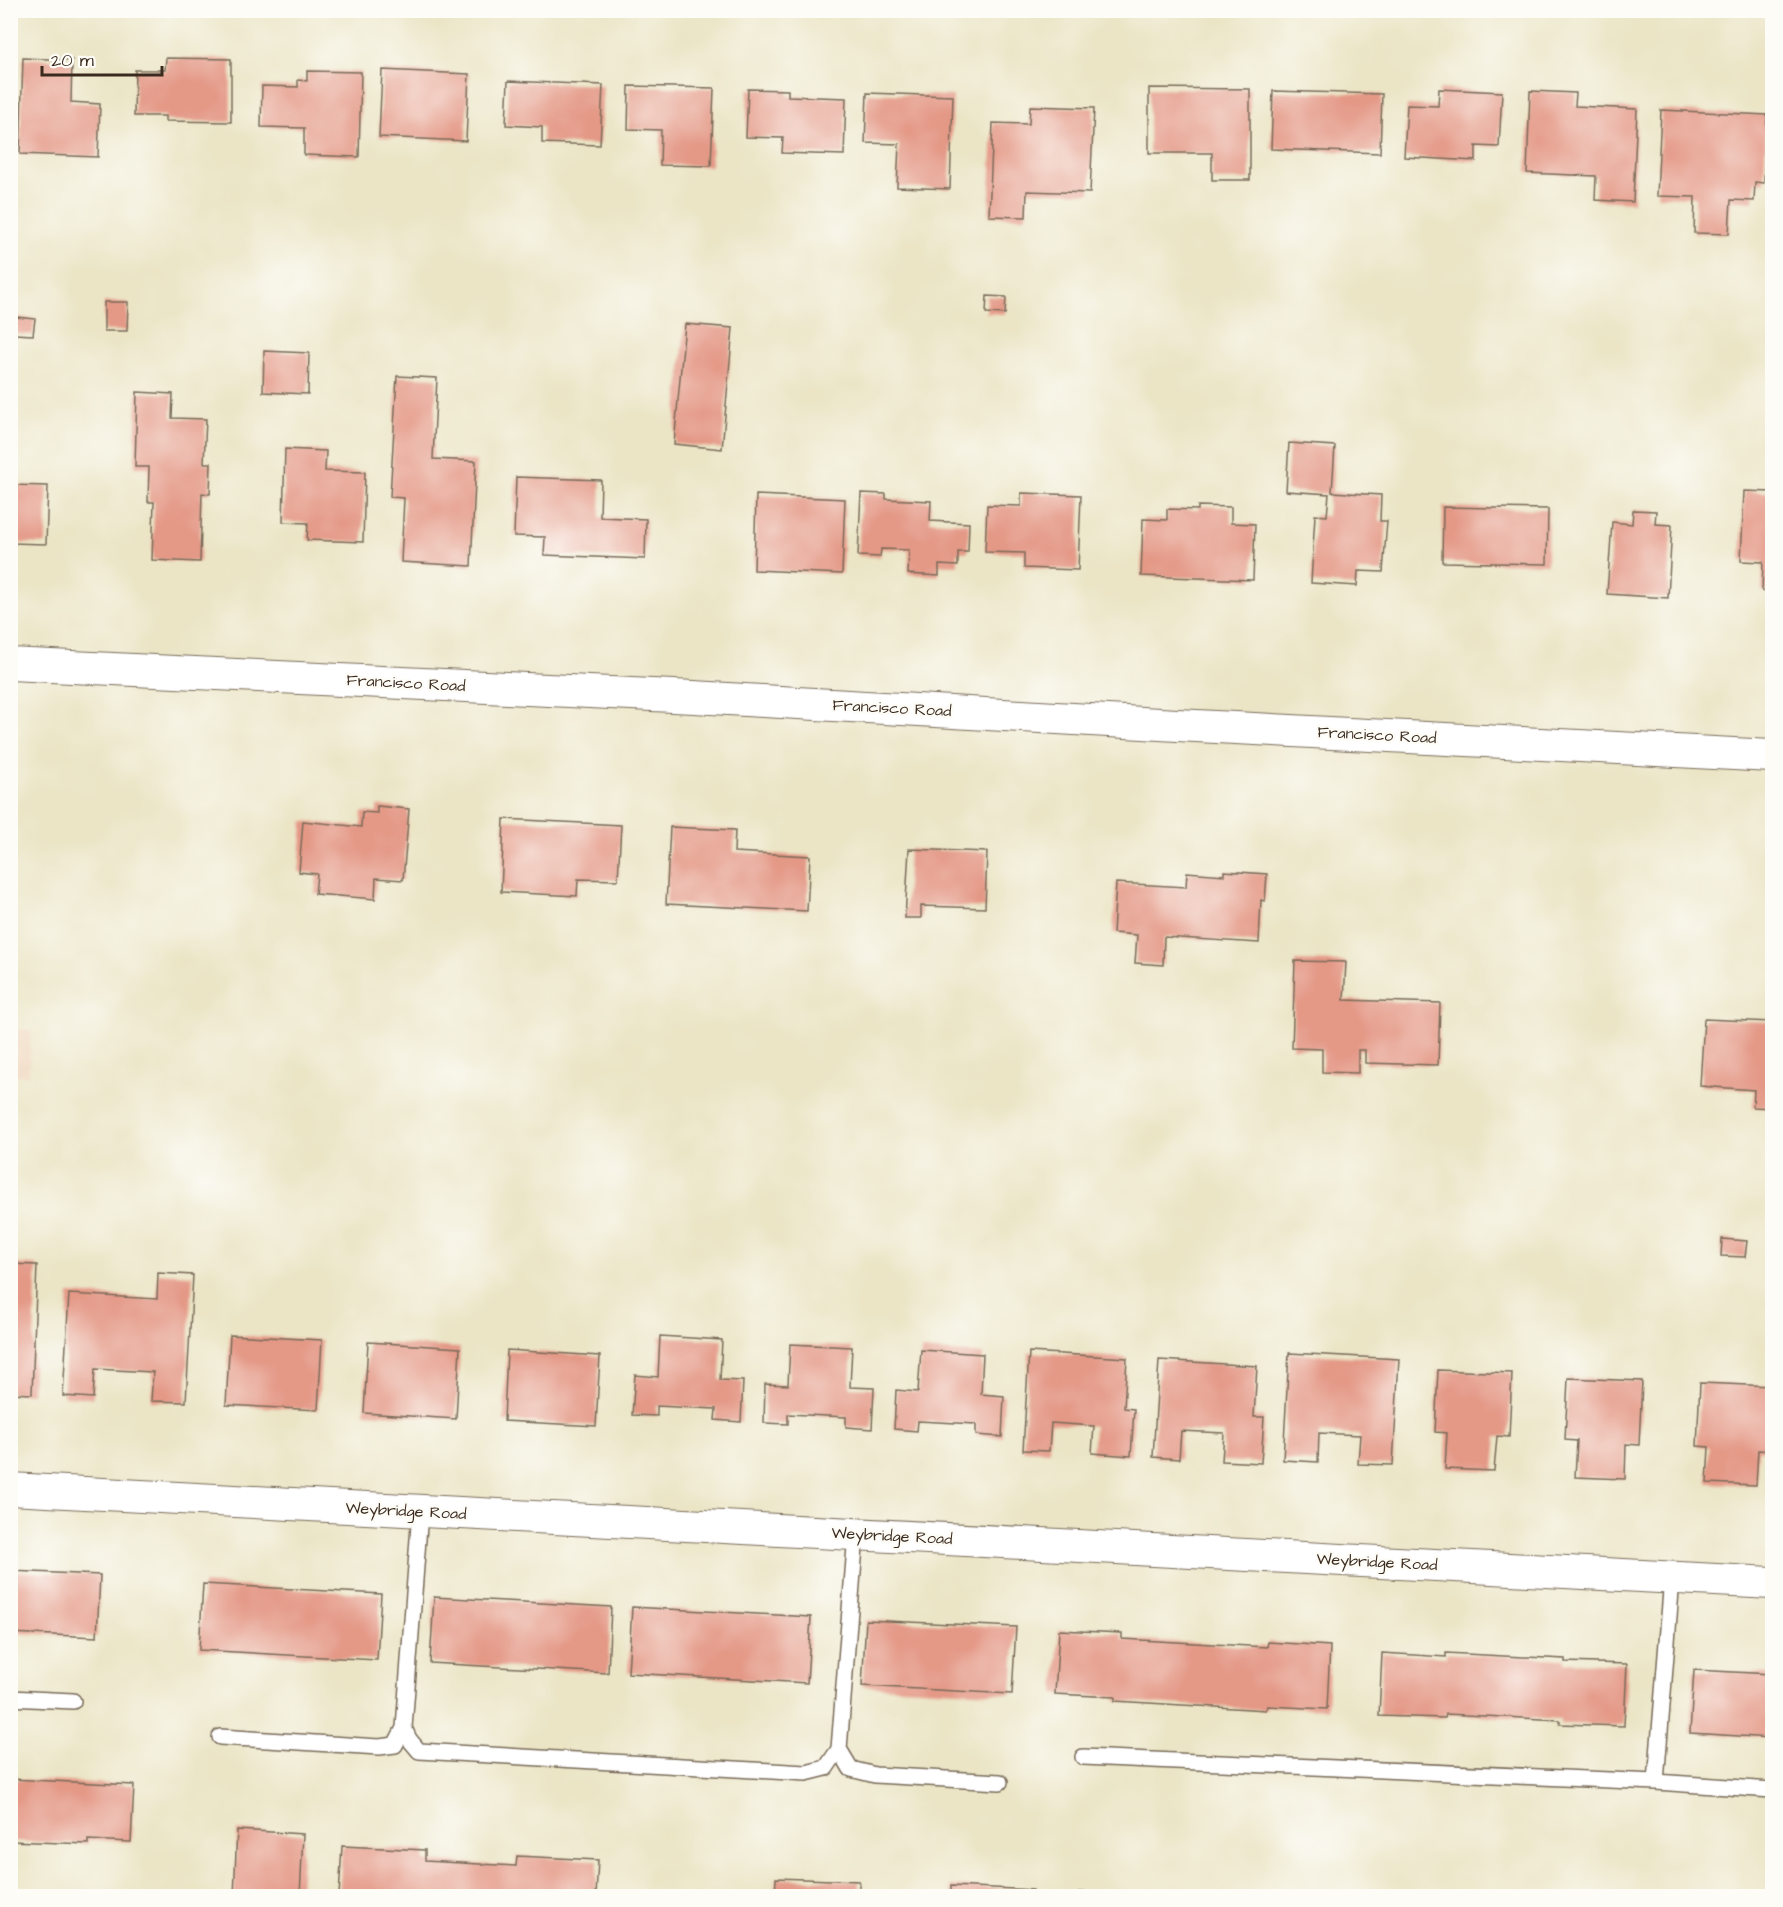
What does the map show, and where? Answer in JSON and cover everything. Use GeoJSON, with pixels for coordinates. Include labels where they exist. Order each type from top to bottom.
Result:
{"type":"FeatureCollection","features":[{"type":"Feature","properties":{"kind":"street","name":"Francisco Road"},"geometry":{"type":"LineString","coordinates":[[10,664],[705,698],[1773,756]]}},
{"type":"Feature","properties":{"kind":"street","name":"Weybridge Road"},"geometry":{"type":"LineString","coordinates":[[10,1489],[1773,1583]]}},
{"type":"Feature","properties":{"kind":"lane"},"geometry":{"type":"LineString","coordinates":[[220,1737],[379,1747],[395,1745],[404,1728],[420,1512]]}},
{"type":"Feature","properties":{"kind":"lane"},"geometry":{"type":"LineString","coordinates":[[404,1728],[409,1739],[419,1750],[806,1773],[826,1768],[839,1749],[856,1534]]}},
{"type":"Feature","properties":{"kind":"lane"},"geometry":{"type":"LineString","coordinates":[[1656,1782],[1672,1578]]}},
{"type":"Feature","properties":{"kind":"lane"},"geometry":{"type":"LineString","coordinates":[[10,1698],[73,1701]]}},
{"type":"Feature","properties":{"kind":"lane"},"geometry":{"type":"LineString","coordinates":[[839,1749],[851,1769],[875,1775],[1000,1782]]}},
{"type":"Feature","properties":{"kind":"lane"},"geometry":{"type":"LineString","coordinates":[[1083,1757],[1656,1782],[1773,1790]]}},
{"type":"Feature","properties":{"kind":"shaded area"},"geometry":{"type":"Polygon","coordinates":[[[11,1029],[31,1030],[29,1076],[11,1075],[11,1029]]]}},
{"type":"Feature","properties":{"kind":"building"},"geometry":{"type":"Polygon","coordinates":[[[23,58],[72,60],[71,102],[100,104],[98,157],[20,154],[23,58]]]}},
{"type":"Feature","properties":{"kind":"building"},"geometry":{"type":"Polygon","coordinates":[[[166,58],[231,59],[231,122],[165,121],[165,116],[134,116],[135,70],[165,70],[166,58]]]}},
{"type":"Feature","properties":{"kind":"building"},"geometry":{"type":"Polygon","coordinates":[[[382,70],[469,74],[466,141],[379,137],[382,70]]]}},
{"type":"Feature","properties":{"kind":"building"},"geometry":{"type":"Polygon","coordinates":[[[307,71],[361,72],[359,157],[304,155],[304,128],[261,127],[262,86],[298,87],[298,80],[307,81],[307,71]]]}},
{"type":"Feature","properties":{"kind":"building"},"geometry":{"type":"Polygon","coordinates":[[[508,81],[603,85],[600,145],[542,143],[542,127],[506,125],[508,81]]]}},
{"type":"Feature","properties":{"kind":"building"},"geometry":{"type":"Polygon","coordinates":[[[629,86],[714,88],[711,166],[660,165],[661,130],[628,129],[629,86]]]}},
{"type":"Feature","properties":{"kind":"building"},"geometry":{"type":"Polygon","coordinates":[[[1149,88],[1250,89],[1250,180],[1212,180],[1212,153],[1149,153],[1149,88]]]}},
{"type":"Feature","properties":{"kind":"building"},"geometry":{"type":"Polygon","coordinates":[[[748,89],[788,90],[788,96],[846,98],[844,155],[782,153],[783,138],[746,137],[748,89]]]}},
{"type":"Feature","properties":{"kind":"building"},"geometry":{"type":"Polygon","coordinates":[[[1439,89],[1502,92],[1499,147],[1476,146],[1476,161],[1404,157],[1407,105],[1438,106],[1439,89]]]}},
{"type":"Feature","properties":{"kind":"building"},"geometry":{"type":"Polygon","coordinates":[[[1273,91],[1382,94],[1380,153],[1271,149],[1273,91]]]}},
{"type":"Feature","properties":{"kind":"building"},"geometry":{"type":"Polygon","coordinates":[[[1530,91],[1576,93],[1575,106],[1637,109],[1633,202],[1595,200],[1596,176],[1527,173],[1530,91]]]}},
{"type":"Feature","properties":{"kind":"building"},"geometry":{"type":"Polygon","coordinates":[[[867,93],[953,96],[950,189],[897,187],[899,144],[865,143],[867,93]]]}},
{"type":"Feature","properties":{"kind":"building"},"geometry":{"type":"Polygon","coordinates":[[[1030,106],[1094,108],[1090,193],[1027,191],[1026,217],[989,216],[993,123],[1029,124],[1030,106]]]}},
{"type":"Feature","properties":{"kind":"building"},"geometry":{"type":"Polygon","coordinates":[[[1661,110],[1767,115],[1764,183],[1755,182],[1754,201],[1731,200],[1729,234],[1694,233],[1695,197],[1657,196],[1661,110]]]}},
{"type":"Feature","properties":{"kind":"building"},"geometry":{"type":"Polygon","coordinates":[[[987,296],[1006,297],[1005,314],[986,313],[987,296]]]}},
{"type":"Feature","properties":{"kind":"building"},"geometry":{"type":"Polygon","coordinates":[[[104,302],[128,302],[127,331],[104,331],[104,302]]]}},
{"type":"Feature","properties":{"kind":"building"},"geometry":{"type":"Polygon","coordinates":[[[16,317],[35,319],[33,335],[14,334],[16,317]]]}},
{"type":"Feature","properties":{"kind":"building"},"geometry":{"type":"Polygon","coordinates":[[[685,324],[733,328],[722,449],[674,444],[685,324]]]}},
{"type":"Feature","properties":{"kind":"building"},"geometry":{"type":"Polygon","coordinates":[[[264,351],[309,353],[308,394],[263,392],[264,351]]]}},
{"type":"Feature","properties":{"kind":"building"},"geometry":{"type":"Polygon","coordinates":[[[397,376],[437,378],[433,459],[476,461],[471,566],[401,562],[404,498],[390,497],[397,376]]]}},
{"type":"Feature","properties":{"kind":"building"},"geometry":{"type":"Polygon","coordinates":[[[137,392],[173,394],[172,418],[206,419],[204,463],[211,463],[210,494],[202,493],[200,562],[152,560],[154,502],[148,502],[149,467],[135,467],[137,392]]]}},
{"type":"Feature","properties":{"kind":"building"},"geometry":{"type":"Polygon","coordinates":[[[1289,443],[1335,446],[1332,492],[1381,495],[1380,521],[1387,521],[1383,572],[1358,571],[1357,586],[1311,583],[1315,515],[1327,516],[1329,494],[1286,491],[1289,443]]]}},
{"type":"Feature","properties":{"kind":"building"},"geometry":{"type":"Polygon","coordinates":[[[285,449],[326,451],[325,471],[365,472],[363,542],[307,540],[308,523],[283,522],[285,449]]]}},
{"type":"Feature","properties":{"kind":"building"},"geometry":{"type":"Polygon","coordinates":[[[516,477],[601,480],[600,517],[646,519],[645,559],[544,555],[545,537],[514,536],[516,477]]]}},
{"type":"Feature","properties":{"kind":"building"},"geometry":{"type":"Polygon","coordinates":[[[10,485],[48,486],[46,544],[10,543],[10,485]]]}},
{"type":"Feature","properties":{"kind":"building"},"geometry":{"type":"Polygon","coordinates":[[[1744,491],[1772,492],[1772,592],[1762,591],[1763,562],[1741,561],[1744,491]]]}},
{"type":"Feature","properties":{"kind":"building"},"geometry":{"type":"Polygon","coordinates":[[[861,493],[886,494],[886,499],[931,501],[930,521],[969,523],[968,552],[958,552],[958,566],[939,565],[939,576],[908,574],[909,550],[881,549],[880,557],[858,556],[861,493]]]}},
{"type":"Feature","properties":{"kind":"building"},"geometry":{"type":"Polygon","coordinates":[[[1021,493],[1081,495],[1078,570],[1024,568],[1024,553],[985,552],[987,505],[1021,506],[1021,493]]]}},
{"type":"Feature","properties":{"kind":"building"},"geometry":{"type":"Polygon","coordinates":[[[756,495],[845,499],[842,574],[754,570],[756,495]]]}},
{"type":"Feature","properties":{"kind":"building"},"geometry":{"type":"Polygon","coordinates":[[[1198,506],[1231,507],[1231,523],[1255,524],[1253,580],[1141,576],[1143,519],[1167,520],[1167,509],[1198,510],[1198,506]]]}},
{"type":"Feature","properties":{"kind":"building"},"geometry":{"type":"Polygon","coordinates":[[[1443,507],[1548,509],[1547,564],[1442,562],[1443,507]]]}},
{"type":"Feature","properties":{"kind":"building"},"geometry":{"type":"Polygon","coordinates":[[[1633,510],[1656,511],[1655,524],[1672,525],[1668,598],[1607,594],[1612,522],[1632,524],[1633,510]]]}},
{"type":"Feature","properties":{"kind":"building"},"geometry":{"type":"Polygon","coordinates":[[[377,806],[409,809],[403,880],[376,878],[375,899],[315,894],[317,874],[299,872],[303,821],[361,827],[362,812],[377,813],[377,806]]]}},
{"type":"Feature","properties":{"kind":"building"},"geometry":{"type":"Polygon","coordinates":[[[504,819],[621,825],[618,880],[578,879],[577,896],[501,892],[504,819]]]}},
{"type":"Feature","properties":{"kind":"building"},"geometry":{"type":"Polygon","coordinates":[[[670,827],[735,830],[734,852],[810,856],[807,911],[666,904],[670,827]]]}},
{"type":"Feature","properties":{"kind":"building"},"geometry":{"type":"Polygon","coordinates":[[[909,849],[987,852],[985,908],[921,906],[921,918],[905,918],[909,849]]]}},
{"type":"Feature","properties":{"kind":"building"},"geometry":{"type":"Polygon","coordinates":[[[1224,871],[1267,874],[1265,901],[1261,900],[1259,943],[1164,937],[1163,965],[1135,963],[1137,935],[1113,933],[1116,883],[1186,887],[1187,872],[1224,875],[1224,871]]]}},
{"type":"Feature","properties":{"kind":"building"},"geometry":{"type":"Polygon","coordinates":[[[1295,961],[1346,962],[1344,1000],[1440,1003],[1438,1065],[1365,1063],[1365,1050],[1358,1050],[1358,1073],[1322,1072],[1322,1049],[1292,1048],[1295,961]]]}},
{"type":"Feature","properties":{"kind":"building"},"geometry":{"type":"Polygon","coordinates":[[[1704,1019],[1772,1022],[1772,1108],[1753,1107],[1754,1090],[1700,1086],[1704,1019]]]}},
{"type":"Feature","properties":{"kind":"building"},"geometry":{"type":"Polygon","coordinates":[[[1722,1239],[1747,1241],[1745,1257],[1721,1256],[1722,1239]]]}},
{"type":"Feature","properties":{"kind":"building"},"geometry":{"type":"Polygon","coordinates":[[[10,1264],[37,1265],[32,1394],[10,1393],[10,1264]]]}},
{"type":"Feature","properties":{"kind":"building"},"geometry":{"type":"Polygon","coordinates":[[[158,1273],[193,1275],[186,1402],[151,1401],[153,1372],[95,1369],[93,1398],[63,1396],[69,1294],[157,1299],[158,1273]]]}},
{"type":"Feature","properties":{"kind":"building"},"geometry":{"type":"Polygon","coordinates":[[[230,1335],[322,1340],[318,1410],[226,1405],[230,1335]]]}},
{"type":"Feature","properties":{"kind":"building"},"geometry":{"type":"Polygon","coordinates":[[[660,1336],[722,1340],[720,1380],[743,1381],[741,1422],[715,1420],[716,1409],[657,1406],[657,1416],[632,1415],[635,1375],[658,1377],[660,1336]]]}},
{"type":"Feature","properties":{"kind":"building"},"geometry":{"type":"Polygon","coordinates":[[[368,1342],[460,1348],[456,1419],[364,1413],[368,1342]]]}},
{"type":"Feature","properties":{"kind":"building"},"geometry":{"type":"Polygon","coordinates":[[[790,1344],[852,1347],[850,1387],[874,1388],[872,1429],[846,1427],[846,1417],[788,1414],[788,1424],[764,1423],[765,1384],[788,1385],[790,1344]]]}},
{"type":"Feature","properties":{"kind":"building"},"geometry":{"type":"Polygon","coordinates":[[[507,1350],[600,1356],[596,1426],[504,1421],[507,1350]]]}},
{"type":"Feature","properties":{"kind":"building"},"geometry":{"type":"Polygon","coordinates":[[[921,1350],[983,1354],[981,1394],[1004,1396],[1002,1437],[976,1435],[976,1424],[918,1421],[917,1431],[894,1429],[896,1390],[918,1392],[921,1350]]]}},
{"type":"Feature","properties":{"kind":"building"},"geometry":{"type":"Polygon","coordinates":[[[1029,1352],[1127,1358],[1124,1408],[1134,1409],[1131,1456],[1092,1453],[1094,1426],[1051,1423],[1049,1451],[1023,1450],[1029,1352]]]}},
{"type":"Feature","properties":{"kind":"building"},"geometry":{"type":"Polygon","coordinates":[[[1289,1353],[1399,1359],[1393,1465],[1358,1464],[1360,1435],[1319,1433],[1318,1462],[1283,1460],[1289,1353]]]}},
{"type":"Feature","properties":{"kind":"building"},"geometry":{"type":"Polygon","coordinates":[[[1159,1360],[1257,1366],[1254,1417],[1264,1417],[1261,1463],[1222,1461],[1224,1433],[1181,1431],[1179,1459],[1153,1457],[1159,1360]]]}},
{"type":"Feature","properties":{"kind":"building"},"geometry":{"type":"Polygon","coordinates":[[[1438,1370],[1512,1373],[1509,1437],[1497,1436],[1494,1471],[1445,1469],[1447,1433],[1435,1432],[1438,1370]]]}},
{"type":"Feature","properties":{"kind":"building"},"geometry":{"type":"Polygon","coordinates":[[[1568,1378],[1642,1381],[1639,1445],[1626,1444],[1625,1479],[1575,1477],[1577,1441],[1565,1440],[1568,1378]]]}},
{"type":"Feature","properties":{"kind":"building"},"geometry":{"type":"Polygon","coordinates":[[[1700,1383],[1772,1386],[1771,1451],[1758,1450],[1756,1485],[1707,1483],[1709,1447],[1697,1446],[1700,1383]]]}},
{"type":"Feature","properties":{"kind":"building"},"geometry":{"type":"Polygon","coordinates":[[[10,1571],[100,1575],[97,1637],[10,1633],[10,1571]]]}},
{"type":"Feature","properties":{"kind":"building"},"geometry":{"type":"Polygon","coordinates":[[[203,1584],[381,1594],[377,1660],[199,1650],[203,1584]]]}},
{"type":"Feature","properties":{"kind":"building"},"geometry":{"type":"Polygon","coordinates":[[[434,1597],[611,1607],[608,1673],[430,1663],[434,1597]]]}},
{"type":"Feature","properties":{"kind":"building"},"geometry":{"type":"Polygon","coordinates":[[[632,1607],[811,1617],[807,1683],[628,1673],[632,1607]]]}},
{"type":"Feature","properties":{"kind":"building"},"geometry":{"type":"Polygon","coordinates":[[[866,1620],[1016,1627],[1012,1694],[862,1686],[866,1620]]]}},
{"type":"Feature","properties":{"kind":"building"},"geometry":{"type":"Polygon","coordinates":[[[1059,1630],[1122,1633],[1122,1639],[1267,1647],[1268,1642],[1330,1646],[1327,1709],[1267,1706],[1266,1710],[1115,1701],[1115,1697],[1055,1694],[1059,1630]]]}},
{"type":"Feature","properties":{"kind":"building"},"geometry":{"type":"Polygon","coordinates":[[[1382,1653],[1446,1657],[1446,1653],[1627,1664],[1624,1726],[1560,1724],[1560,1720],[1446,1714],[1445,1718],[1379,1716],[1382,1653]]]}},
{"type":"Feature","properties":{"kind":"building"},"geometry":{"type":"Polygon","coordinates":[[[1694,1670],[1772,1674],[1772,1738],[1690,1733],[1694,1670]]]}},
{"type":"Feature","properties":{"kind":"building"},"geometry":{"type":"Polygon","coordinates":[[[10,1779],[134,1785],[131,1842],[88,1840],[88,1844],[10,1841],[10,1779]]]}},
{"type":"Feature","properties":{"kind":"building"},"geometry":{"type":"Polygon","coordinates":[[[237,1830],[303,1834],[300,1896],[234,1896],[237,1830]]]}},
{"type":"Feature","properties":{"kind":"building"},"geometry":{"type":"Polygon","coordinates":[[[342,1846],[425,1850],[425,1861],[516,1866],[517,1856],[598,1860],[596,1896],[339,1896],[342,1846]]]}},
{"type":"Feature","properties":{"kind":"building"},"geometry":{"type":"Polygon","coordinates":[[[776,1878],[859,1881],[859,1892],[915,1896],[775,1896],[776,1878]]]}},
{"type":"Feature","properties":{"kind":"building"},"geometry":{"type":"Polygon","coordinates":[[[951,1886],[1033,1890],[1032,1896],[951,1896],[951,1886]]]}},
{"type":"Feature","properties":{"kind":"building"},"geometry":{"type":"Polygon","coordinates":[[[1079,1892],[1146,1895],[1146,1896],[1079,1896],[1079,1892]]]}}]}
